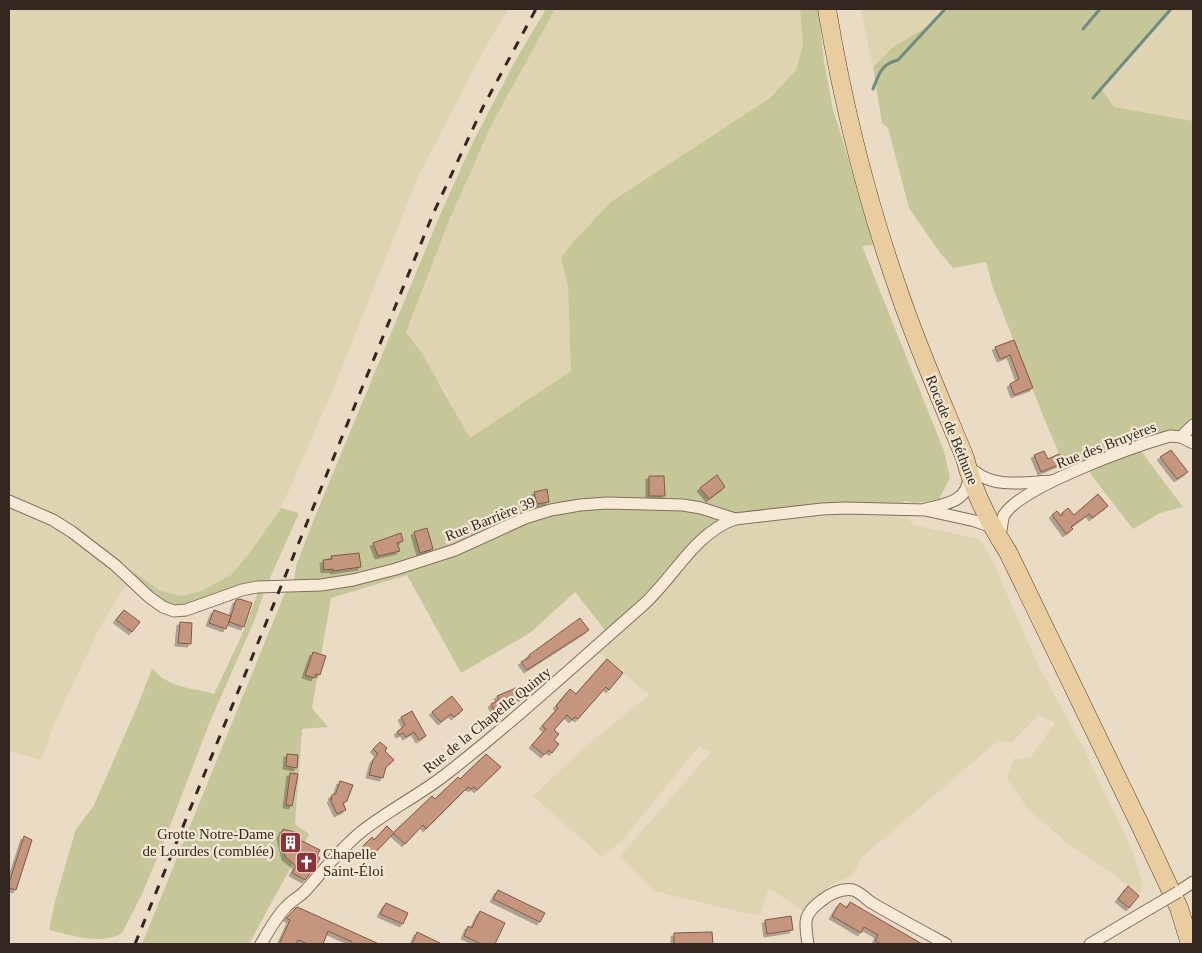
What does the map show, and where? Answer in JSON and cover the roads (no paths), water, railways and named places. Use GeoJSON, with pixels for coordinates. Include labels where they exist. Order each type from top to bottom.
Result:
{"type":"FeatureCollection","features":[{"type":"Feature","properties":{"kind":"main road","name":"Rocade de Béthune"},"geometry":{"type":"LineString","coordinates":[[827,9],[849,121],[881,236],[914,333],[969,468],[1179,908],[1190,944]]}},
{"type":"Feature","properties":{"kind":"main road","name":"Rocade de Béthune"},"geometry":{"type":"LineString","coordinates":[[1141,827],[1179,944]]}},
{"type":"Feature","properties":{"kind":"street","name":"Rue des Bruyères"},"geometry":{"type":"LineString","coordinates":[[998,531],[1003,516],[1017,502],[1054,481],[1097,462],[1159,439],[1170,436],[1181,437],[1193,425]]}},
{"type":"Feature","properties":{"kind":"street"},"geometry":{"type":"LineString","coordinates":[[1181,437],[1193,443]]}},
{"type":"Feature","properties":{"kind":"street","name":"Rue des Bruyères"},"geometry":{"type":"LineString","coordinates":[[969,468],[980,477],[1009,484],[1054,481]]}},
{"type":"Feature","properties":{"kind":"street","name":"Rue Barrière 39"},"geometry":{"type":"LineString","coordinates":[[925,510],[948,504],[963,494],[969,484],[969,468]]}},
{"type":"Feature","properties":{"kind":"street","name":"Rue Barrière 39"},"geometry":{"type":"LineString","coordinates":[[9,501],[52,520],[72,532],[115,565],[163,607],[174,612],[242,590],[258,587],[321,585],[388,571],[432,559],[524,518],[551,510],[580,505],[607,503],[683,505],[701,508],[735,519],[846,508],[925,510],[975,521],[998,531]]}},
{"type":"Feature","properties":{"kind":"street","name":"Rue de la Chapelle Quinty"},"geometry":{"type":"LineString","coordinates":[[261,944],[286,907],[304,892],[343,847],[362,831],[444,776],[492,738],[647,602],[708,534],[724,523],[735,519]]}},
{"type":"Feature","properties":{"kind":"street"},"geometry":{"type":"LineString","coordinates":[[1090,944],[1193,882]]}},
{"type":"Feature","properties":{"kind":"street"},"geometry":{"type":"LineString","coordinates":[[808,944],[804,921],[807,915],[828,896],[846,889],[855,890],[871,902],[946,944]]}},
{"type":"Feature","properties":{"kind":"waterway"},"geometry":{"type":"LineString","coordinates":[[873,89],[884,67],[898,60],[945,9]]}},
{"type":"Feature","properties":{"kind":"waterway"},"geometry":{"type":"LineString","coordinates":[[1083,29],[1100,9]]}},
{"type":"Feature","properties":{"kind":"waterway"},"geometry":{"type":"LineString","coordinates":[[1093,98],[1171,9]]}},
{"type":"Feature","properties":{"kind":"railway"},"geometry":{"type":"LineString","coordinates":[[135,944],[433,214],[483,107],[536,9]]}},
{"type":"Feature","properties":{"kind":"place","name":"Grotte Notre-Dame de Lourdes (comblée)"},"geometry":{"type":"Point","coordinates":[290,843]}},
{"type":"Feature","properties":{"kind":"place","name":"Chapelle Saint-Éloi"},"geometry":{"type":"Point","coordinates":[307,863]}}]}
